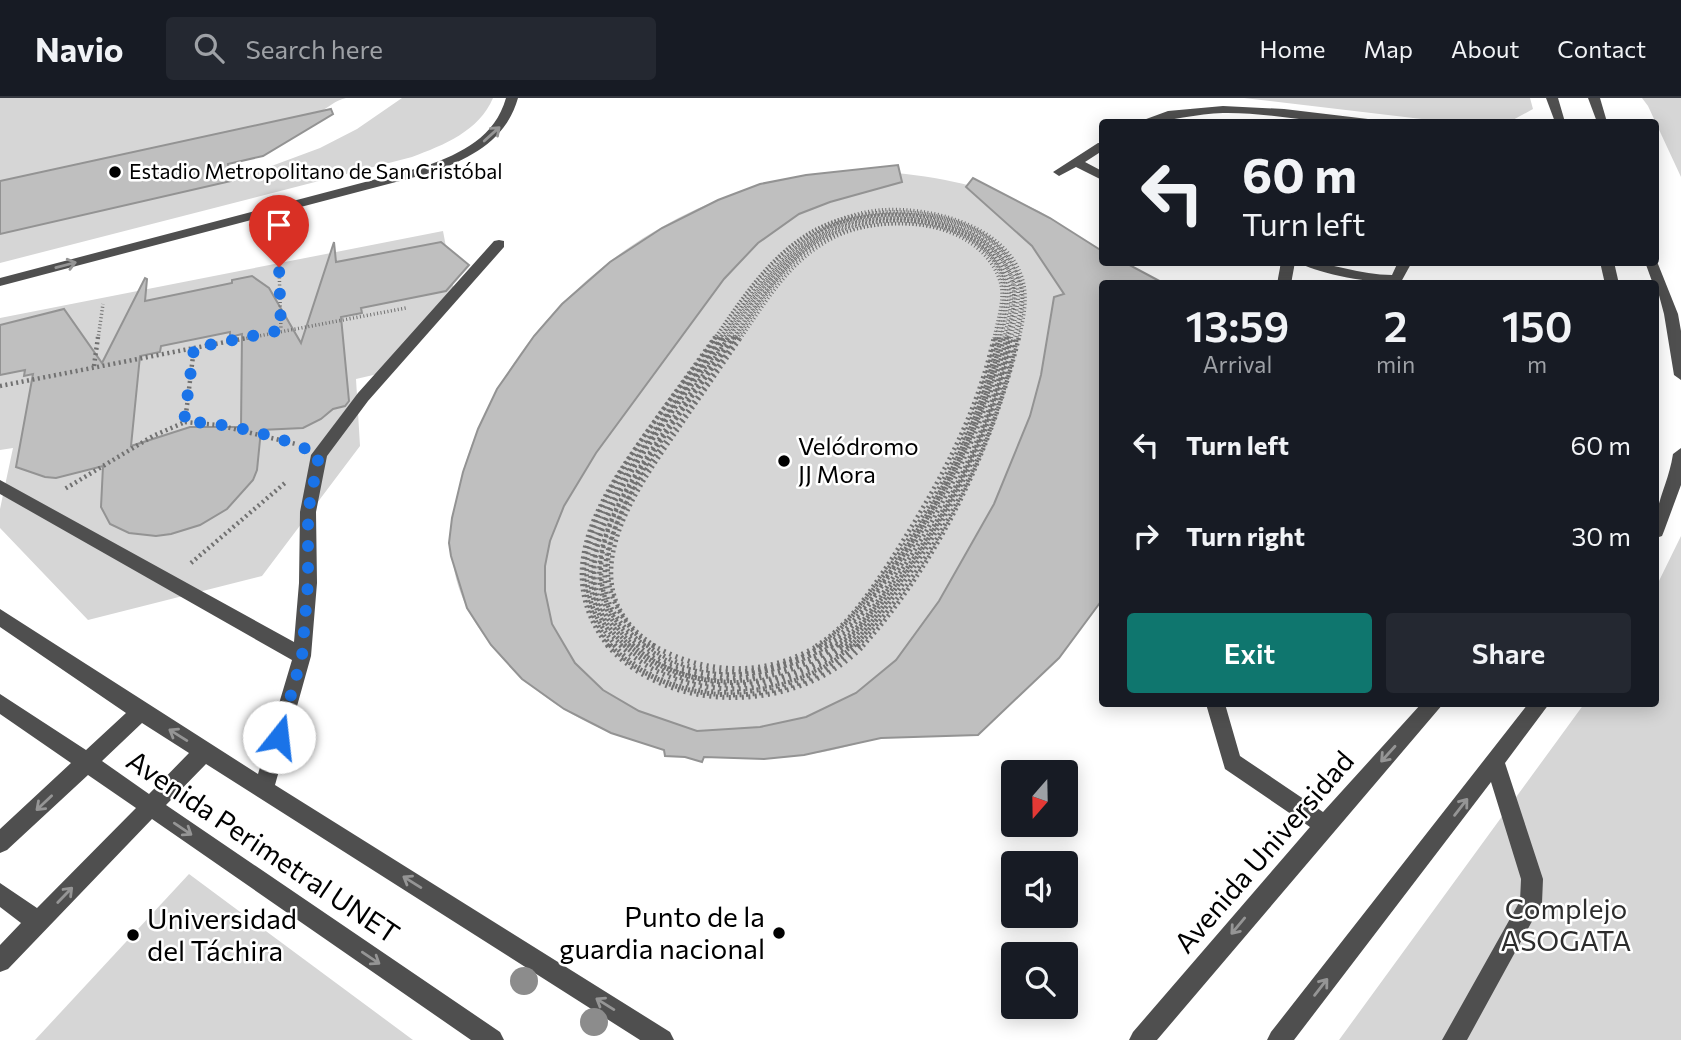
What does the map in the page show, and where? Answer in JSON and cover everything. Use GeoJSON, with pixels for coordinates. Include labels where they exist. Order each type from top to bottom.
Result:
{"type":"FeatureCollection","features":[{"type":"Feature","properties":{"kind":"street"},"geometry":{"type":"LineString","coordinates":[[0,282],[430,169],[464,154],[495,133],[507,117],[512,98]]}},
{"type":"Feature","properties":{"kind":"street"},"geometry":{"type":"LineString","coordinates":[[1552,98],[1555,119]]}},
{"type":"Feature","properties":{"kind":"street"},"geometry":{"type":"LineString","coordinates":[[1594,98],[1601,119]]}},
{"type":"Feature","properties":{"kind":"street"},"geometry":{"type":"LineString","coordinates":[[1149,119],[1189,106],[1225,104],[1310,119]]}},
{"type":"Feature","properties":{"kind":"street"},"geometry":{"type":"LineString","coordinates":[[1059,172],[1099,148]]}},
{"type":"Feature","properties":{"kind":"street"},"geometry":{"type":"LineString","coordinates":[[1076,162],[1099,174]]}},
{"type":"Feature","properties":{"kind":"street"},"geometry":{"type":"LineString","coordinates":[[264,789],[302,656],[308,583],[308,512],[319,455],[363,397],[499,244]]}},
{"type":"Feature","properties":{"kind":"street"},"geometry":{"type":"LineString","coordinates":[[1321,266],[1375,279],[1396,279],[1404,266]]}},
{"type":"Feature","properties":{"kind":"street"},"geometry":{"type":"LineString","coordinates":[[1659,281],[1671,314],[1681,375]]}},
{"type":"Feature","properties":{"kind":"street"},"geometry":{"type":"LineString","coordinates":[[1659,523],[1679,468],[1681,454]]}},
{"type":"Feature","properties":{"kind":"street"},"geometry":{"type":"LineString","coordinates":[[0,486],[302,656]]}},
{"type":"Feature","properties":{"kind":"street"},"geometry":{"type":"LineString","coordinates":[[0,617],[141,712],[662,1040]]}},
{"type":"Feature","properties":{"kind":"street","name":"Avenida Perimetral UNET"},"geometry":{"type":"LineString","coordinates":[[0,703],[492,1040]]}},
{"type":"Feature","properties":{"kind":"street"},"geometry":{"type":"LineString","coordinates":[[1217,707],[1232,762],[1325,825]]}},
{"type":"Feature","properties":{"kind":"street","name":"Avenida Universidad"},"geometry":{"type":"LineString","coordinates":[[1141,1040],[1325,825],[1430,707]]}},
{"type":"Feature","properties":{"kind":"street"},"geometry":{"type":"LineString","coordinates":[[1279,1040],[1537,707]]}},
{"type":"Feature","properties":{"kind":"street"},"geometry":{"type":"LineString","coordinates":[[0,843],[141,712]]}},
{"type":"Feature","properties":{"kind":"street"},"geometry":{"type":"LineString","coordinates":[[0,961],[204,752]]}},
{"type":"Feature","properties":{"kind":"street"},"geometry":{"type":"LineString","coordinates":[[1454,1040],[1531,903],[1532,879],[1495,762]]}},
{"type":"Feature","properties":{"kind":"street"},"geometry":{"type":"LineString","coordinates":[[0,894],[38,922]]}},
{"type":"Feature","properties":{"kind":"path"},"geometry":{"type":"LineString","coordinates":[[807,243],[756,279],[624,464],[604,497],[583,546],[579,581],[593,627],[611,651],[629,666],[651,680],[675,690],[720,698],[775,693],[826,674],[860,649],[906,588],[962,496],[995,421],[1011,372],[1025,287],[1012,258],[985,234],[943,217],[889,210],[841,217],[820,225],[807,243],[789,268],[768,293],[651,463],[628,502],[609,548],[608,587],[614,604],[626,625],[649,647],[674,661],[693,667],[731,672],[769,668],[811,653],[845,628],[898,554],[939,488],[976,406],[989,367],[1004,290],[998,269],[975,246],[936,227],[895,222],[845,229],[807,243],[761,291],[644,461],[620,501],[601,547],[597,565],[599,590],[614,624],[631,645],[648,658],[682,673],[730,681],[771,677],[809,663],[846,638],[891,581],[946,490],[971,438],[996,369],[1005,332],[1010,286],[1000,261],[980,243],[943,225],[895,218],[842,226],[807,243],[785,256],[755,289],[631,467],[604,516],[592,547],[589,566],[590,592],[606,629],[619,645],[642,665],[687,684],[721,689],[773,685],[813,671],[853,643],[899,585],[954,493],[975,450],[1004,371],[1014,322],[1018,287],[1006,260],[981,237],[941,220],[890,214],[839,222],[807,243]]}},
{"type":"Feature","properties":{"kind":"path"},"geometry":{"type":"LineString","coordinates":[[279,267],[281,330]]}},
{"type":"Feature","properties":{"kind":"path"},"geometry":{"type":"LineString","coordinates":[[94,366],[103,304]]}},
{"type":"Feature","properties":{"kind":"path"},"geometry":{"type":"LineString","coordinates":[[0,386],[412,307]]}},
{"type":"Feature","properties":{"kind":"path"},"geometry":{"type":"LineString","coordinates":[[184,422],[194,348]]}},
{"type":"Feature","properties":{"kind":"path"},"geometry":{"type":"LineString","coordinates":[[72,486],[120,458],[145,439],[184,422],[200,422],[288,440],[319,455],[169,582]]}},
{"type":"Feature","properties":{"kind":"green space","name":"Estadio Metropolitano de San Cristóbal"},"geometry":{"type":"Polygon","coordinates":[[[0,98],[346,98],[325,109],[294,137],[278,147],[229,164],[231,181],[320,148],[357,129],[402,98],[493,98],[487,110],[470,128],[448,142],[412,157],[0,263],[0,98]]]}},
{"type":"Feature","properties":{"kind":"green space"},"geometry":{"type":"Polygon","coordinates":[[[1244,98],[1530,98],[1533,109],[1515,119],[1422,119],[1244,98]]]}},
{"type":"Feature","properties":{"kind":"green space"},"geometry":{"type":"Polygon","coordinates":[[[1642,98],[1681,98],[1681,177],[1659,130],[1659,119],[1654,119],[1642,98]]]}},
{"type":"Feature","properties":{"kind":"green space","name":"Velódromo JJ Mora"},"geometry":{"type":"Polygon","coordinates":[[[867,171],[911,175],[976,187],[1039,211],[1099,249],[1099,266],[1132,266],[1144,276],[1146,280],[1099,280],[1099,604],[1059,658],[978,735],[884,738],[831,751],[758,758],[671,750],[629,739],[588,723],[550,700],[516,673],[483,635],[460,592],[454,570],[453,524],[463,472],[487,410],[521,352],[565,301],[616,257],[674,220],[736,193],[801,177],[867,171]]]}},
{"type":"Feature","properties":{"kind":"green space"},"geometry":{"type":"Polygon","coordinates":[[[443,231],[455,295],[382,373],[356,379],[360,446],[262,576],[88,620],[0,528],[0,509],[13,448],[0,450],[0,318],[443,231]]]}},
{"type":"Feature","properties":{"kind":"green space","name":"Complejo ASOGATA"},"geometry":{"type":"Polygon","coordinates":[[[1681,536],[1681,1040],[1339,1040],[1582,707],[1659,707],[1659,581],[1681,536]]]}},
{"type":"Feature","properties":{"kind":"green space"},"geometry":{"type":"Polygon","coordinates":[[[189,874],[413,1040],[35,1040],[189,874]]]}},
{"type":"Feature","properties":{"kind":"building"},"geometry":{"type":"Polygon","coordinates":[[[331,109],[333,114],[263,156],[228,164],[231,181],[0,234],[0,181],[331,109]]]}},
{"type":"Feature","properties":{"kind":"building"},"geometry":{"type":"Polygon","coordinates":[[[898,165],[902,182],[830,202],[799,214],[758,243],[724,279],[596,453],[564,506],[550,541],[545,566],[545,591],[552,624],[575,663],[603,690],[639,711],[697,731],[760,727],[806,717],[856,693],[896,660],[939,601],[994,504],[1030,416],[1041,375],[1054,297],[1064,294],[1032,246],[966,187],[973,178],[1050,218],[1099,249],[1099,266],[1131,266],[1158,280],[1099,280],[1099,604],[1059,658],[978,735],[881,738],[804,755],[764,759],[704,757],[702,762],[685,757],[665,756],[664,750],[611,733],[564,709],[522,679],[491,645],[467,608],[451,556],[449,543],[452,518],[463,472],[478,429],[497,389],[534,336],[562,304],[610,262],[662,228],[718,200],[760,184],[806,175],[898,165]]]}},
{"type":"Feature","properties":{"kind":"building"},"geometry":{"type":"Polygon","coordinates":[[[334,242],[336,262],[441,242],[469,265],[446,291],[361,308],[362,313],[341,317],[349,401],[345,406],[333,409],[303,428],[261,430],[257,470],[253,480],[227,509],[200,525],[156,536],[129,533],[110,524],[101,507],[103,466],[56,478],[16,467],[33,374],[24,376],[25,370],[0,375],[0,325],[64,309],[102,363],[145,278],[145,301],[232,283],[232,280],[252,276],[269,288],[301,343],[334,242]],[[230,332],[161,346],[160,352],[140,356],[131,446],[190,427],[241,427],[242,334],[230,337],[230,332]]]}},
{"type":"Feature","properties":{"kind":"place","name":"Estadio Metropolitano de San Cristóbal"},"geometry":{"type":"Point","coordinates":[115,172]}},
{"type":"Feature","properties":{"kind":"place","name":"Velódromo JJ Mora"},"geometry":{"type":"Point","coordinates":[784,461]}},
{"type":"Feature","properties":{"kind":"place","name":"Punto de la guardia nacional"},"geometry":{"type":"Point","coordinates":[779,933]}},
{"type":"Feature","properties":{"kind":"place","name":"Universidad del Táchira"},"geometry":{"type":"Point","coordinates":[133,935]}},
{"type":"Feature","properties":{"kind":"route"},"geometry":{"type":"LineString","coordinates":[[279,267],[281,330],[194,348],[184,422],[218,425],[288,440],[319,455],[308,512],[308,583],[302,656],[279,737]]}}]}
